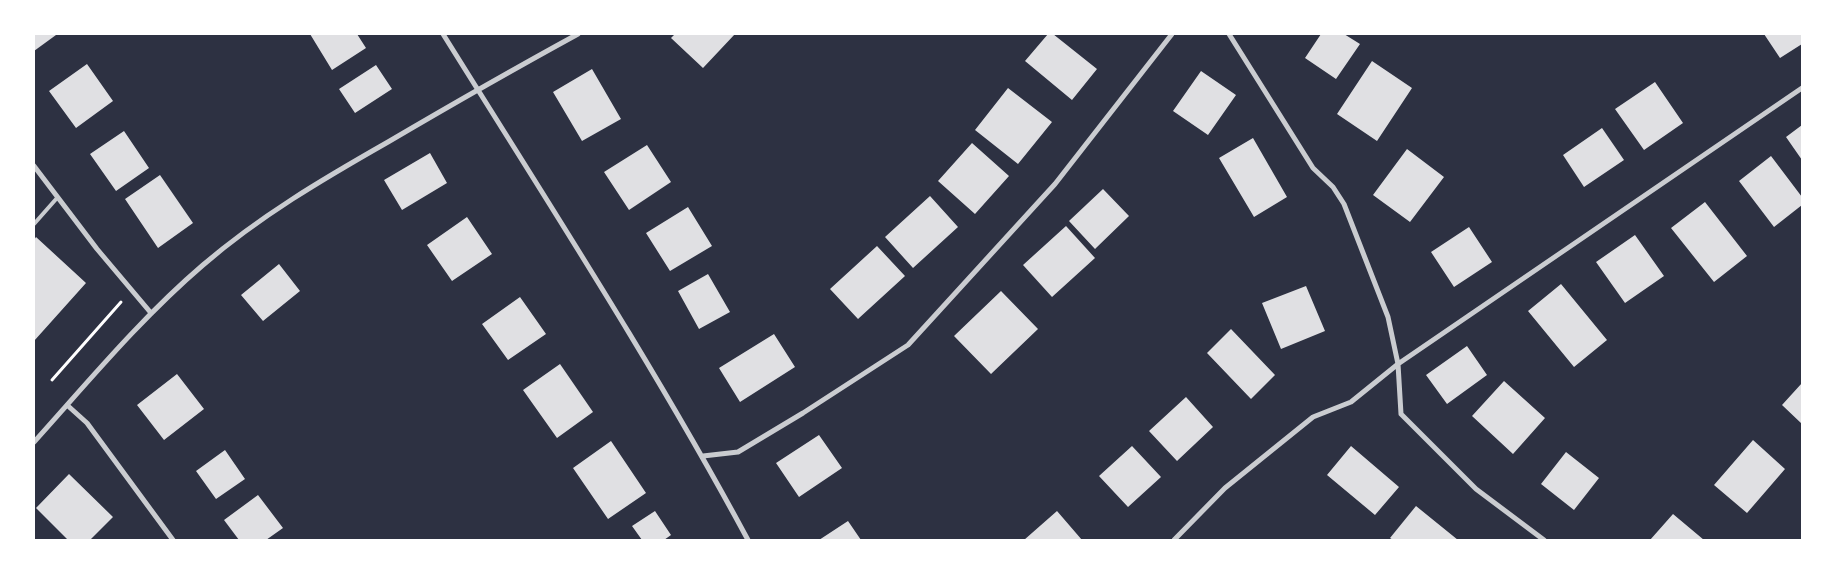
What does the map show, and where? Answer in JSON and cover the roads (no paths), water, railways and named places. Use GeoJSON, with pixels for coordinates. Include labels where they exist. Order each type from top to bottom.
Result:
{"type":"FeatureCollection","features":[{"type":"Feature","properties":{"kind":"street"},"geometry":{"type":"LineString","coordinates":[[443,34],[703,456],[748,540]]}},
{"type":"Feature","properties":{"kind":"street"},"geometry":{"type":"LineString","coordinates":[[34,442],[151,313],[202,265],[256,223],[303,191],[578,34]]}},
{"type":"Feature","properties":{"kind":"street"},"geometry":{"type":"LineString","coordinates":[[703,456],[738,452],[908,345],[1055,184],[1172,34]]}},
{"type":"Feature","properties":{"kind":"street"},"geometry":{"type":"LineString","coordinates":[[1229,34],[1313,168],[1333,187],[1344,204],[1388,317],[1398,364],[1401,414],[1476,489],[1544,540]]}},
{"type":"Feature","properties":{"kind":"street"},"geometry":{"type":"LineString","coordinates":[[1174,540],[1225,488],[1313,417],[1351,402],[1398,364],[1802,88]]}},
{"type":"Feature","properties":{"kind":"street"},"geometry":{"type":"LineString","coordinates":[[34,166],[57,198],[151,313]]}},
{"type":"Feature","properties":{"kind":"street"},"geometry":{"type":"LineString","coordinates":[[67,405],[87,423],[173,540]]}},
{"type":"Feature","properties":{"kind":"lane"},"geometry":{"type":"LineString","coordinates":[[34,224],[57,198]]}}]}
